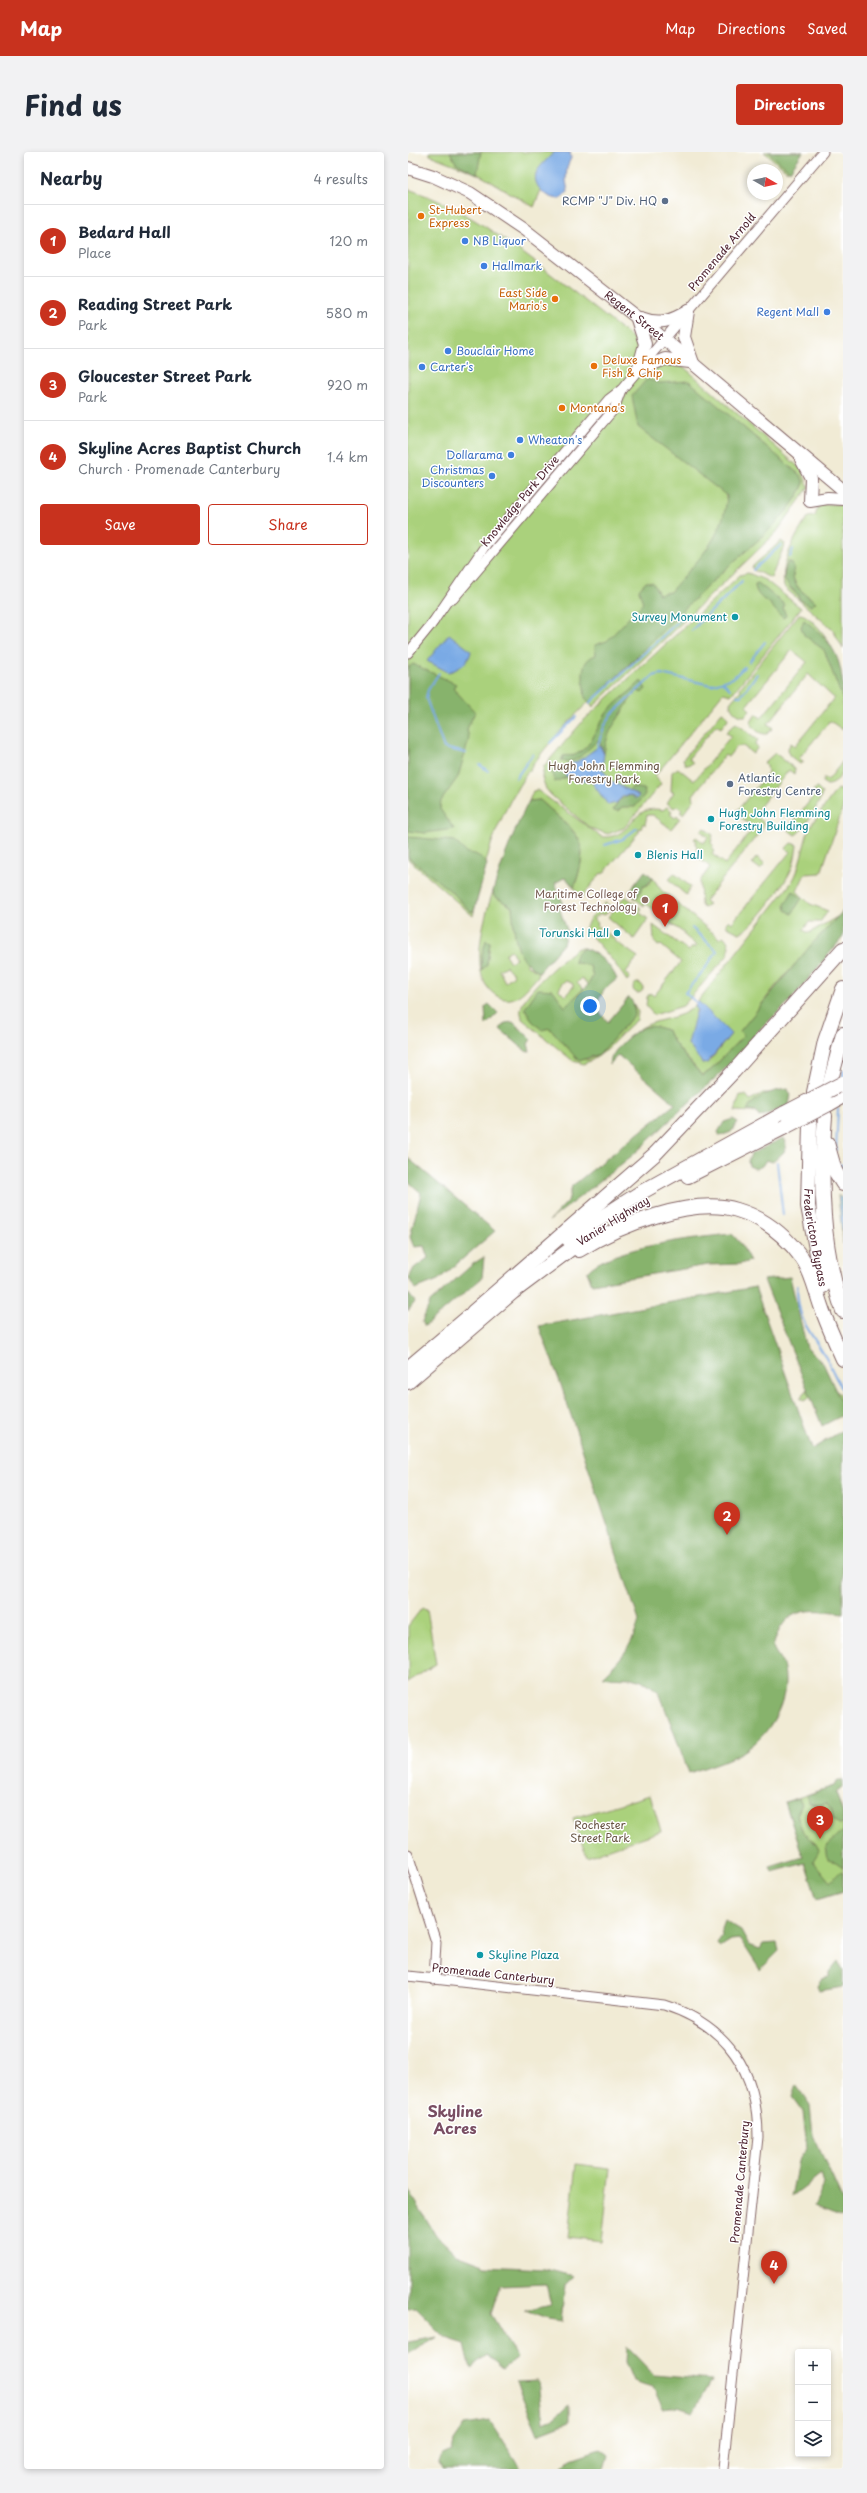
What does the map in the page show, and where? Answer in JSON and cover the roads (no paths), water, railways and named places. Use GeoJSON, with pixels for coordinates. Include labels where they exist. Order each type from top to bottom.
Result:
{"type":"FeatureCollection","features":[{"type":"Feature","properties":{"kind":"highway"},"geometry":{"type":"LineString","coordinates":[[473,1312],[655,1154],[734,1072],[843,949]]}},
{"type":"Feature","properties":{"kind":"highway"},"geometry":{"type":"LineString","coordinates":[[814,1092],[825,1041],[843,989]]}},
{"type":"Feature","properties":{"kind":"highway"},"geometry":{"type":"LineString","coordinates":[[837,1083],[843,1034]]}},
{"type":"Feature","properties":{"kind":"highway","name":"Vanier Highway"},"geometry":{"type":"LineString","coordinates":[[408,1368],[473,1312],[547,1254],[610,1211],[837,1083]]}},
{"type":"Feature","properties":{"kind":"highway","name":"Vanier Highway"},"geometry":{"type":"LineString","coordinates":[[408,1382],[513,1292],[575,1245],[648,1198],[783,1128],[826,1116],[843,1097]]}},
{"type":"Feature","properties":{"kind":"highway"},"geometry":{"type":"LineString","coordinates":[[826,1116],[831,1159],[843,1184]]}},
{"type":"Feature","properties":{"kind":"highway","name":"Fredericton Bypass"},"geometry":{"type":"LineString","coordinates":[[826,1116],[821,1166],[823,1215],[830,1263],[843,1311]]}},
{"type":"Feature","properties":{"kind":"highway","name":"Fredericton Bypass"},"geometry":{"type":"LineString","coordinates":[[810,1124],[808,1206],[819,1274],[843,1348]]}},
{"type":"Feature","properties":{"kind":"highway"},"geometry":{"type":"LineString","coordinates":[[513,1292],[594,1240],[632,1224],[692,1208],[714,1206],[736,1209],[757,1217],[773,1227],[802,1258],[812,1276],[830,1332],[843,1359]]}},
{"type":"Feature","properties":{"kind":"main road","name":"Regent Street"},"geometry":{"type":"LineString","coordinates":[[408,168],[451,184],[498,210],[636,316],[843,490]]}},
{"type":"Feature","properties":{"kind":"main road"},"geometry":{"type":"LineString","coordinates":[[636,316],[651,322],[665,322],[688,311]]}},
{"type":"Feature","properties":{"kind":"main road"},"geometry":{"type":"LineString","coordinates":[[638,370],[665,359],[693,363],[684,337],[688,311]]}},
{"type":"Feature","properties":{"kind":"main road"},"geometry":{"type":"LineString","coordinates":[[636,316],[645,344],[638,370]]}},
{"type":"Feature","properties":{"kind":"main road"},"geometry":{"type":"LineString","coordinates":[[796,452],[811,478],[810,501],[828,498],[843,499]]}},
{"type":"Feature","properties":{"kind":"street","name":"Promenade Arnold"},"geometry":{"type":"LineString","coordinates":[[664,339],[822,153]]}},
{"type":"Feature","properties":{"kind":"street","name":"Knowledge Park Drive"},"geometry":{"type":"LineString","coordinates":[[408,653],[614,409],[622,389],[664,339]]}},
{"type":"Feature","properties":{"kind":"street"},"geometry":{"type":"LineString","coordinates":[[408,1854],[436,1942],[434,1980]]}},
{"type":"Feature","properties":{"kind":"street","name":"Promenade Canterbury"},"geometry":{"type":"LineString","coordinates":[[408,1976],[664,2005],[680,2010],[707,2025],[729,2046],[741,2062],[755,2098],[758,2137],[723,2469]]}},
{"type":"Feature","properties":{"kind":"water"},"geometry":{"type":"Polygon","coordinates":[[[555,152],[570,152],[571,158],[567,167],[566,180],[568,192],[560,199],[550,197],[541,191],[535,177],[537,171],[545,161],[555,152]]]}},
{"type":"Feature","properties":{"kind":"water"},"geometry":{"type":"Polygon","coordinates":[[[449,634],[471,651],[466,662],[456,669],[448,672],[427,661],[449,634]]]}},
{"type":"Feature","properties":{"kind":"water"},"geometry":{"type":"Polygon","coordinates":[[[600,746],[604,754],[602,769],[611,781],[639,796],[636,799],[630,795],[623,796],[616,803],[608,805],[591,781],[574,780],[570,775],[567,777],[563,770],[566,765],[580,760],[600,746]]]}},
{"type":"Feature","properties":{"kind":"water"},"geometry":{"type":"Polygon","coordinates":[[[698,1001],[731,1034],[707,1063],[703,1064],[688,1044],[697,1011],[695,1005],[698,1001]]]}},
{"type":"Feature","properties":{"kind":"waterway"},"geometry":{"type":"LineString","coordinates":[[753,570],[781,545]]}},
{"type":"Feature","properties":{"kind":"waterway"},"geometry":{"type":"LineString","coordinates":[[790,557],[793,549]]}},
{"type":"Feature","properties":{"kind":"waterway"},"geometry":{"type":"LineString","coordinates":[[692,630],[742,581]]}},
{"type":"Feature","properties":{"kind":"waterway"},"geometry":{"type":"LineString","coordinates":[[590,703],[681,619]]}},
{"type":"Feature","properties":{"kind":"waterway"},"geometry":{"type":"LineString","coordinates":[[749,662],[765,642]]}},
{"type":"Feature","properties":{"kind":"waterway"},"geometry":{"type":"LineString","coordinates":[[597,748],[604,727],[611,715],[653,676],[661,674],[711,685],[733,678],[744,667]]}},
{"type":"Feature","properties":{"kind":"waterway"},"geometry":{"type":"LineString","coordinates":[[439,673],[428,690],[426,698],[444,748],[466,753]]}},
{"type":"Feature","properties":{"kind":"waterway"},"geometry":{"type":"LineString","coordinates":[[737,696],[741,696],[757,674]]}},
{"type":"Feature","properties":{"kind":"waterway"},"geometry":{"type":"LineString","coordinates":[[723,682],[730,689]]}},
{"type":"Feature","properties":{"kind":"waterway"},"geometry":{"type":"LineString","coordinates":[[550,743],[576,717]]}},
{"type":"Feature","properties":{"kind":"waterway"},"geometry":{"type":"LineString","coordinates":[[516,778],[533,754]]}},
{"type":"Feature","properties":{"kind":"waterway"},"geometry":{"type":"LineString","coordinates":[[480,765],[488,771]]}},
{"type":"Feature","properties":{"kind":"waterway"},"geometry":{"type":"LineString","coordinates":[[605,845],[623,839],[637,828]]}},
{"type":"Feature","properties":{"kind":"waterway"},"geometry":{"type":"LineString","coordinates":[[692,928],[717,951],[685,993],[697,1003]]}},
{"type":"Feature","properties":{"kind":"waterway"},"geometry":{"type":"LineString","coordinates":[[843,1071],[843,1077]]}},
{"type":"Feature","properties":{"kind":"waterway"},"geometry":{"type":"LineString","coordinates":[[836,1150],[838,1109]]}},
{"type":"Feature","properties":{"kind":"waterway"},"geometry":{"type":"LineString","coordinates":[[777,1162],[783,1215]]}},
{"type":"Feature","properties":{"kind":"waterway"},"geometry":{"type":"LineString","coordinates":[[840,1164],[843,1167]]}},
{"type":"Feature","properties":{"kind":"waterway"},"geometry":{"type":"LineString","coordinates":[[840,1198],[843,1229]]}},
{"type":"Feature","properties":{"kind":"waterway"},"geometry":{"type":"LineString","coordinates":[[797,1286],[802,1318],[826,1358],[843,1391]]}},
{"type":"Feature","properties":{"kind":"place","name":"RCMP \"J\" Div. HQ"},"geometry":{"type":"Point","coordinates":[665,201]}},
{"type":"Feature","properties":{"kind":"place","name":"St-Hubert Express"},"geometry":{"type":"Point","coordinates":[421,216]}},
{"type":"Feature","properties":{"kind":"place","name":"NB Liquor"},"geometry":{"type":"Point","coordinates":[465,241]}},
{"type":"Feature","properties":{"kind":"place","name":"Hallmark"},"geometry":{"type":"Point","coordinates":[484,266]}},
{"type":"Feature","properties":{"kind":"place","name":"East Side Mario's"},"geometry":{"type":"Point","coordinates":[555,299]}},
{"type":"Feature","properties":{"kind":"place","name":"Regent Mall"},"geometry":{"type":"Point","coordinates":[827,312]}},
{"type":"Feature","properties":{"kind":"place","name":"Bouclair Home"},"geometry":{"type":"Point","coordinates":[448,351]}},
{"type":"Feature","properties":{"kind":"place","name":"Deluxe Famous Fish & Chip"},"geometry":{"type":"Point","coordinates":[594,366]}},
{"type":"Feature","properties":{"kind":"place","name":"Carter's"},"geometry":{"type":"Point","coordinates":[422,367]}},
{"type":"Feature","properties":{"kind":"place","name":"Montana's"},"geometry":{"type":"Point","coordinates":[562,408]}},
{"type":"Feature","properties":{"kind":"place","name":"Wheaton's"},"geometry":{"type":"Point","coordinates":[520,440]}},
{"type":"Feature","properties":{"kind":"place","name":"Dollarama"},"geometry":{"type":"Point","coordinates":[511,455]}},
{"type":"Feature","properties":{"kind":"place","name":"Christmas Discounters"},"geometry":{"type":"Point","coordinates":[492,476]}},
{"type":"Feature","properties":{"kind":"place","name":"Survey Monument"},"geometry":{"type":"Point","coordinates":[735,617]}},
{"type":"Feature","properties":{"kind":"place","name":"Atlantic Forestry Centre"},"geometry":{"type":"Point","coordinates":[730,784]}},
{"type":"Feature","properties":{"kind":"place","name":"Hugh John Flemming Forestry Building"},"geometry":{"type":"Point","coordinates":[711,819]}},
{"type":"Feature","properties":{"kind":"place","name":"Blenis Hall"},"geometry":{"type":"Point","coordinates":[638,855]}},
{"type":"Feature","properties":{"kind":"place","name":"Maritime College of Forest Technology"},"geometry":{"type":"Point","coordinates":[645,900]}},
{"type":"Feature","properties":{"kind":"place","name":"Bedard Hall"},"geometry":{"type":"Point","coordinates":[665,927]}},
{"type":"Feature","properties":{"kind":"place","name":"Torunski Hall"},"geometry":{"type":"Point","coordinates":[617,933]}},
{"type":"Feature","properties":{"kind":"place","name":"Reading Street Park"},"geometry":{"type":"Point","coordinates":[727,1535]}},
{"type":"Feature","properties":{"kind":"place","name":"Gloucester Street Park"},"geometry":{"type":"Point","coordinates":[820,1839]}},
{"type":"Feature","properties":{"kind":"place","name":"Skyline Plaza"},"geometry":{"type":"Point","coordinates":[480,1955]}},
{"type":"Feature","properties":{"kind":"place","name":"Skyline Acres Baptist Church"},"geometry":{"type":"Point","coordinates":[774,2284]}},
{"type":"Feature","properties":{"kind":"district","name":"Skyline Acres"},"geometry":{"type":"Point","coordinates":[455,2120]}},
{"type":"Feature","properties":{"kind":"park label","name":"Hugh John Flemming Forestry Park"},"geometry":{"type":"Point","coordinates":[604,772]}},
{"type":"Feature","properties":{"kind":"park label","name":"Rochester Street Park"},"geometry":{"type":"Point","coordinates":[600,1831]}}]}
